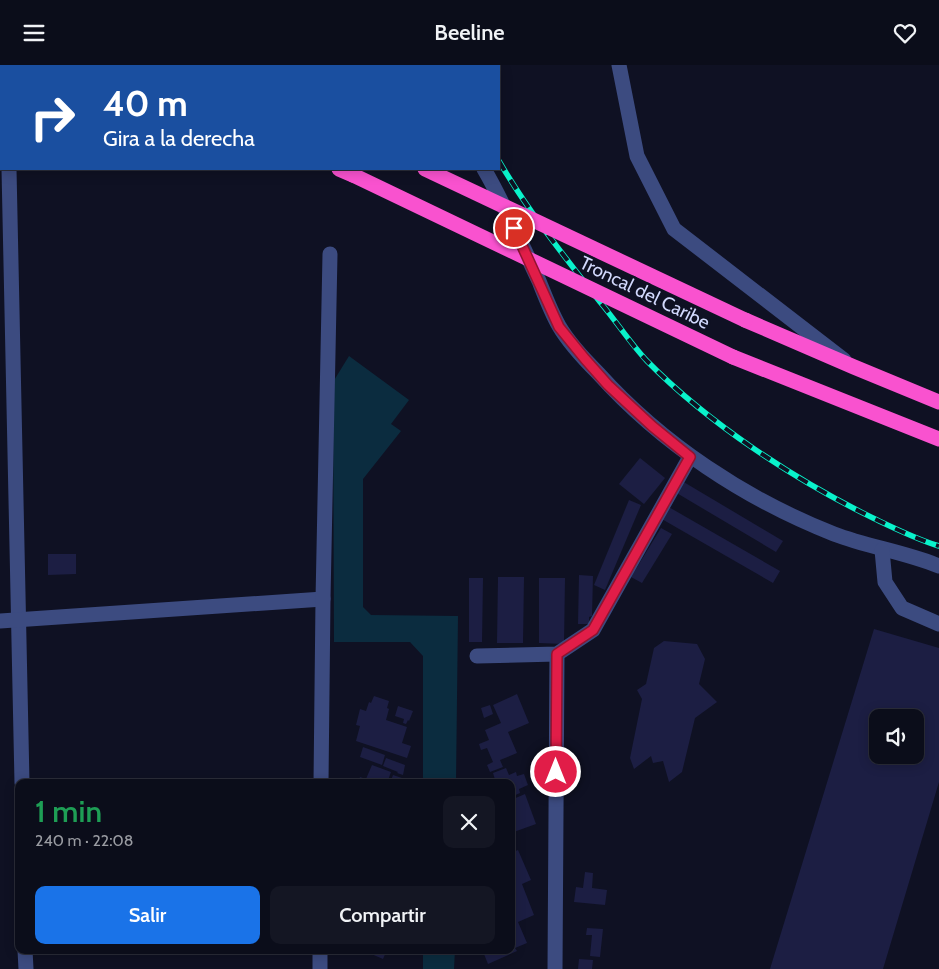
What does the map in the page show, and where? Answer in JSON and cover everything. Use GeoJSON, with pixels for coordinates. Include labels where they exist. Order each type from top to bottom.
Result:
{"type":"FeatureCollection","features":[{"type":"Feature","properties":{"kind":"highway","name":"Troncal del Caribe"},"geometry":{"type":"LineString","coordinates":[[428,170],[745,320],[939,402]]}},
{"type":"Feature","properties":{"kind":"highway","name":"Troncal del Caribe"},"geometry":{"type":"LineString","coordinates":[[346,172],[733,357],[939,439]]}},
{"type":"Feature","properties":{"kind":"street"},"geometry":{"type":"LineString","coordinates":[[619,65],[637,157],[674,229],[854,367]]}},
{"type":"Feature","properties":{"kind":"street"},"geometry":{"type":"LineString","coordinates":[[9,170],[22,779]]}},
{"type":"Feature","properties":{"kind":"street"},"geometry":{"type":"LineString","coordinates":[[485,170],[499,196],[559,327],[608,385],[652,426],[690,457],[770,506],[836,535],[882,550],[925,560],[939,566]]}},
{"type":"Feature","properties":{"kind":"street"},"geometry":{"type":"LineString","coordinates":[[321,779],[322,599],[330,254]]}},
{"type":"Feature","properties":{"kind":"street"},"geometry":{"type":"LineString","coordinates":[[477,656],[557,654],[593,630],[690,457]]}},
{"type":"Feature","properties":{"kind":"street"},"geometry":{"type":"LineString","coordinates":[[882,550],[885,582],[902,608],[939,624]]}},
{"type":"Feature","properties":{"kind":"street"},"geometry":{"type":"LineString","coordinates":[[0,621],[322,599]]}},
{"type":"Feature","properties":{"kind":"street"},"geometry":{"type":"LineString","coordinates":[[555,969],[557,654]]}},
{"type":"Feature","properties":{"kind":"street"},"geometry":{"type":"LineString","coordinates":[[320,954],[320,969]]}},
{"type":"Feature","properties":{"kind":"water"},"geometry":{"type":"Polygon","coordinates":[[[349,356],[409,400],[391,424],[401,431],[363,479],[363,607],[371,615],[458,616],[456,779],[423,779],[423,656],[410,642],[334,642],[333,382],[349,356]]]}},
{"type":"Feature","properties":{"kind":"water"},"geometry":{"type":"Polygon","coordinates":[[[423,954],[455,954],[454,969],[423,969],[423,954]]]}},
{"type":"Feature","properties":{"kind":"building"},"geometry":{"type":"Polygon","coordinates":[[[640,458],[665,478],[644,504],[619,484],[640,458]]]}},
{"type":"Feature","properties":{"kind":"building"},"geometry":{"type":"Polygon","coordinates":[[[682,481],[783,541],[776,552],[675,492],[682,481]]]}},
{"type":"Feature","properties":{"kind":"building"},"geometry":{"type":"Polygon","coordinates":[[[629,500],[641,505],[605,590],[594,585],[629,500]]]}},
{"type":"Feature","properties":{"kind":"building"},"geometry":{"type":"Polygon","coordinates":[[[667,506],[780,571],[773,583],[660,518],[667,506]]]}},
{"type":"Feature","properties":{"kind":"building"},"geometry":{"type":"Polygon","coordinates":[[[661,528],[672,534],[642,583],[631,577],[661,528]]]}},
{"type":"Feature","properties":{"kind":"building"},"geometry":{"type":"Polygon","coordinates":[[[48,554],[76,554],[76,574],[48,575],[48,554]]]}},
{"type":"Feature","properties":{"kind":"building"},"geometry":{"type":"Polygon","coordinates":[[[579,575],[593,576],[592,616],[589,617],[589,624],[578,624],[579,575]]]}},
{"type":"Feature","properties":{"kind":"building"},"geometry":{"type":"Polygon","coordinates":[[[498,577],[524,577],[523,643],[497,643],[498,577]]]}},
{"type":"Feature","properties":{"kind":"building"},"geometry":{"type":"Polygon","coordinates":[[[469,578],[483,578],[482,642],[469,642],[469,578]]]}},
{"type":"Feature","properties":{"kind":"building"},"geometry":{"type":"Polygon","coordinates":[[[539,578],[565,578],[564,644],[539,643],[539,578]]]}},
{"type":"Feature","properties":{"kind":"building"},"geometry":{"type":"Polygon","coordinates":[[[874,629],[939,648],[939,782],[883,969],[770,969],[874,629]]]}},
{"type":"Feature","properties":{"kind":"building"},"geometry":{"type":"Polygon","coordinates":[[[664,641],[697,644],[705,659],[699,684],[717,702],[695,718],[682,772],[669,782],[663,761],[653,763],[651,756],[634,769],[630,758],[642,699],[637,690],[646,684],[654,648],[664,641]]]}},
{"type":"Feature","properties":{"kind":"building"},"geometry":{"type":"Polygon","coordinates":[[[517,694],[529,723],[508,732],[517,753],[500,760],[503,767],[490,772],[487,765],[493,762],[487,748],[481,750],[479,744],[489,740],[485,730],[501,723],[493,705],[517,694]]]}},
{"type":"Feature","properties":{"kind":"building"},"geometry":{"type":"Polygon","coordinates":[[[374,696],[389,701],[386,720],[407,727],[402,743],[411,746],[407,758],[356,741],[360,726],[356,725],[360,709],[366,711],[369,702],[371,703],[374,696]]]}},
{"type":"Feature","properties":{"kind":"building"},"geometry":{"type":"Polygon","coordinates":[[[490,705],[493,714],[484,718],[481,708],[490,705]]]}},
{"type":"Feature","properties":{"kind":"building"},"geometry":{"type":"Polygon","coordinates":[[[398,706],[413,711],[406,724],[403,723],[404,719],[395,716],[398,706]]]}},
{"type":"Feature","properties":{"kind":"building"},"geometry":{"type":"Polygon","coordinates":[[[363,747],[385,755],[382,765],[360,757],[363,747]]]}},
{"type":"Feature","properties":{"kind":"building"},"geometry":{"type":"Polygon","coordinates":[[[386,758],[405,765],[403,775],[383,766],[386,758]]]}},
{"type":"Feature","properties":{"kind":"building"},"geometry":{"type":"Polygon","coordinates":[[[372,765],[391,772],[388,779],[366,779],[372,765]]]}},
{"type":"Feature","properties":{"kind":"building"},"geometry":{"type":"Polygon","coordinates":[[[506,768],[509,775],[516,772],[517,776],[524,774],[528,785],[519,789],[520,793],[515,795],[515,779],[495,779],[493,773],[506,768]]]}},
{"type":"Feature","properties":{"kind":"building"},"geometry":{"type":"Polygon","coordinates":[[[393,775],[405,779],[392,779],[393,775]]]}},
{"type":"Feature","properties":{"kind":"building"},"geometry":{"type":"Polygon","coordinates":[[[525,794],[536,824],[515,832],[515,798],[525,794]]]}},
{"type":"Feature","properties":{"kind":"building"},"geometry":{"type":"Polygon","coordinates":[[[518,850],[531,880],[522,884],[534,915],[518,922],[527,943],[515,948],[515,851],[518,850]]]}},
{"type":"Feature","properties":{"kind":"building"},"geometry":{"type":"Polygon","coordinates":[[[585,872],[593,873],[592,888],[607,890],[605,905],[574,902],[576,887],[583,888],[585,872]]]}},
{"type":"Feature","properties":{"kind":"building"},"geometry":{"type":"Polygon","coordinates":[[[587,928],[603,929],[600,957],[590,956],[592,935],[586,935],[587,928]]]}},
{"type":"Feature","properties":{"kind":"building"},"geometry":{"type":"Polygon","coordinates":[[[371,954],[385,954],[383,959],[371,954]]]}},
{"type":"Feature","properties":{"kind":"building"},"geometry":{"type":"Polygon","coordinates":[[[484,954],[510,954],[488,964],[484,954]]]}},
{"type":"Feature","properties":{"kind":"building"},"geometry":{"type":"Polygon","coordinates":[[[579,959],[593,960],[592,969],[578,969],[579,959]]]}},
{"type":"Feature","properties":{"kind":"railway"},"geometry":{"type":"LineString","coordinates":[[500,163],[534,215],[573,268],[641,354],[671,384],[725,428],[783,468],[843,503],[889,526],[939,546]]}},
{"type":"Feature","properties":{"kind":"route"},"geometry":{"type":"LineString","coordinates":[[514,228],[559,327],[608,385],[652,426],[690,457],[593,630],[557,654],[556,772]]}}]}
